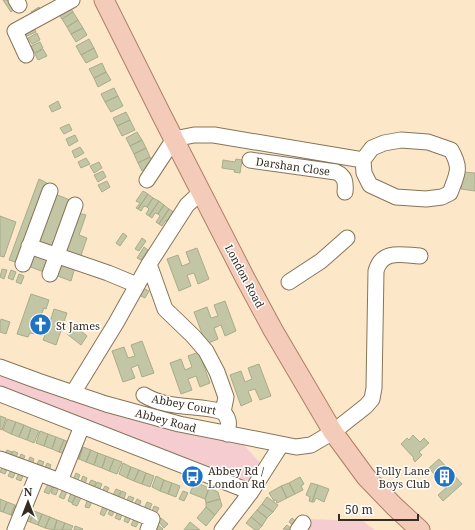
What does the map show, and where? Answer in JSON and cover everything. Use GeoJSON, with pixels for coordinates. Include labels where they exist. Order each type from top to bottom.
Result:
{"type":"FeatureCollection","features":[{"type":"Feature","properties":{"kind":"main road","name":"London Road"},"geometry":{"type":"LineString","coordinates":[[104,0],[266,317],[334,432],[366,477],[394,507],[420,530]]}},
{"type":"Feature","properties":{"kind":"street"},"geometry":{"type":"LineString","coordinates":[[26,56],[15,31],[72,0]]}},
{"type":"Feature","properties":{"kind":"street"},"geometry":{"type":"LineString","coordinates":[[147,180],[174,139],[194,136],[214,135],[363,160]]}},
{"type":"Feature","properties":{"kind":"street"},"geometry":{"type":"LineString","coordinates":[[401,140],[428,142],[451,150],[456,159],[459,170],[450,193],[442,197],[426,199],[396,197],[370,185],[364,173],[363,160],[372,148],[384,143],[401,140]]}},
{"type":"Feature","properties":{"kind":"street","name":"Darshan Close"},"geometry":{"type":"LineString","coordinates":[[250,160],[336,172],[345,179],[345,192]]}},
{"type":"Feature","properties":{"kind":"street"},"geometry":{"type":"LineString","coordinates":[[23,264],[50,191]]}},
{"type":"Feature","properties":{"kind":"street"},"geometry":{"type":"LineString","coordinates":[[73,393],[116,323],[149,264],[187,205],[201,192]]}},
{"type":"Feature","properties":{"kind":"street"},"geometry":{"type":"LineString","coordinates":[[50,274],[75,205]]}},
{"type":"Feature","properties":{"kind":"street"},"geometry":{"type":"LineString","coordinates":[[289,282],[322,261],[347,238]]}},
{"type":"Feature","properties":{"kind":"street"},"geometry":{"type":"LineString","coordinates":[[30,246],[108,273],[136,285]]}},
{"type":"Feature","properties":{"kind":"street","name":"Abbey Road"},"geometry":{"type":"LineString","coordinates":[[0,367],[106,404],[180,424],[282,445],[296,447],[311,445],[334,432],[366,406],[372,399],[374,388],[376,271],[379,263],[382,259],[389,255],[420,256]]}},
{"type":"Feature","properties":{"kind":"street"},"geometry":{"type":"LineString","coordinates":[[149,264],[165,309],[206,351],[217,372],[226,397],[223,412],[227,416],[229,423],[228,434]]}},
{"type":"Feature","properties":{"kind":"street"},"geometry":{"type":"LineString","coordinates":[[0,394],[251,492]]}},
{"type":"Feature","properties":{"kind":"street","name":"Abbey Court"},"geometry":{"type":"LineString","coordinates":[[144,395],[151,399],[174,404],[223,412]]}},
{"type":"Feature","properties":{"kind":"street"},"geometry":{"type":"LineString","coordinates":[[60,481],[82,426]]}},
{"type":"Feature","properties":{"kind":"street"},"geometry":{"type":"LineString","coordinates":[[222,530],[251,492],[282,445]]}},
{"type":"Feature","properties":{"kind":"street"},"geometry":{"type":"LineString","coordinates":[[0,459],[60,481],[152,519],[148,530]]}},
{"type":"Feature","properties":{"kind":"street"},"geometry":{"type":"LineString","coordinates":[[15,530],[38,473]]}},
{"type":"Feature","properties":{"kind":"shaded area"},"geometry":{"type":"Polygon","coordinates":[[[0,373],[172,429],[244,445],[260,463],[260,468],[251,480],[240,482],[0,389],[0,373]]]}},
{"type":"Feature","properties":{"kind":"shaded area"},"geometry":{"type":"Polygon","coordinates":[[[310,519],[363,521],[375,530],[302,530],[310,519]]]}},
{"type":"Feature","properties":{"kind":"building"},"geometry":{"type":"Polygon","coordinates":[[[3,0],[14,0],[18,6],[11,12],[3,0]]]}},
{"type":"Feature","properties":{"kind":"building"},"geometry":{"type":"Polygon","coordinates":[[[69,5],[73,12],[62,19],[57,12],[69,5]]]}},
{"type":"Feature","properties":{"kind":"building"},"geometry":{"type":"Polygon","coordinates":[[[39,7],[43,14],[34,18],[31,12],[39,7]]]}},
{"type":"Feature","properties":{"kind":"building"},"geometry":{"type":"Polygon","coordinates":[[[73,12],[78,20],[67,27],[62,19],[73,12]]]}},
{"type":"Feature","properties":{"kind":"building"},"geometry":{"type":"Polygon","coordinates":[[[78,20],[83,28],[71,34],[67,27],[78,20]]]}},
{"type":"Feature","properties":{"kind":"building"},"geometry":{"type":"Polygon","coordinates":[[[33,25],[36,32],[27,36],[24,30],[33,25]]]}},
{"type":"Feature","properties":{"kind":"building"},"geometry":{"type":"Polygon","coordinates":[[[83,28],[87,35],[76,42],[71,34],[83,28]]]}},
{"type":"Feature","properties":{"kind":"building"},"geometry":{"type":"Polygon","coordinates":[[[37,33],[40,40],[32,44],[28,38],[37,33]]]}},
{"type":"Feature","properties":{"kind":"building"},"geometry":{"type":"Polygon","coordinates":[[[89,39],[94,48],[81,55],[76,46],[89,39]]]}},
{"type":"Feature","properties":{"kind":"building"},"geometry":{"type":"Polygon","coordinates":[[[40,42],[43,48],[35,53],[31,46],[40,42]]]}},
{"type":"Feature","properties":{"kind":"building"},"geometry":{"type":"Polygon","coordinates":[[[94,48],[98,57],[86,63],[81,55],[94,48]]]}},
{"type":"Feature","properties":{"kind":"building"},"geometry":{"type":"Polygon","coordinates":[[[43,49],[47,56],[38,60],[35,54],[43,49]]]}},
{"type":"Feature","properties":{"kind":"building"},"geometry":{"type":"Polygon","coordinates":[[[102,63],[106,72],[94,78],[89,69],[102,63]]]}},
{"type":"Feature","properties":{"kind":"building"},"geometry":{"type":"Polygon","coordinates":[[[106,72],[111,80],[98,87],[94,78],[106,72]]]}},
{"type":"Feature","properties":{"kind":"building"},"geometry":{"type":"Polygon","coordinates":[[[114,88],[118,96],[105,102],[101,94],[114,88]]]}},
{"type":"Feature","properties":{"kind":"building"},"geometry":{"type":"Polygon","coordinates":[[[118,96],[123,106],[111,112],[105,102],[118,96]]]}},
{"type":"Feature","properties":{"kind":"building"},"geometry":{"type":"Polygon","coordinates":[[[58,101],[61,108],[52,112],[49,106],[58,101]]]}},
{"type":"Feature","properties":{"kind":"building"},"geometry":{"type":"Polygon","coordinates":[[[126,112],[130,120],[117,126],[113,118],[126,112]]]}},
{"type":"Feature","properties":{"kind":"building"},"geometry":{"type":"Polygon","coordinates":[[[130,120],[135,130],[122,136],[117,126],[130,120]]]}},
{"type":"Feature","properties":{"kind":"building"},"geometry":{"type":"Polygon","coordinates":[[[69,124],[72,130],[64,134],[60,128],[69,124]]]}},
{"type":"Feature","properties":{"kind":"building"},"geometry":{"type":"Polygon","coordinates":[[[137,132],[142,140],[130,146],[126,138],[137,132]]]}},
{"type":"Feature","properties":{"kind":"building"},"geometry":{"type":"Polygon","coordinates":[[[75,135],[78,141],[69,146],[66,139],[75,135]]]}},
{"type":"Feature","properties":{"kind":"building"},"geometry":{"type":"Polygon","coordinates":[[[142,140],[146,148],[134,154],[130,146],[142,140]]]}},
{"type":"Feature","properties":{"kind":"building"},"geometry":{"type":"Polygon","coordinates":[[[80,147],[84,153],[75,158],[72,151],[80,147]]]}},
{"type":"Feature","properties":{"kind":"building"},"geometry":{"type":"Polygon","coordinates":[[[146,148],[150,157],[138,163],[134,154],[146,148]]]}},
{"type":"Feature","properties":{"kind":"building"},"geometry":{"type":"Polygon","coordinates":[[[150,157],[154,165],[142,171],[138,163],[150,157]]]}},
{"type":"Feature","properties":{"kind":"building"},"geometry":{"type":"Polygon","coordinates":[[[86,158],[90,164],[81,168],[78,162],[86,158]]]}},
{"type":"Feature","properties":{"kind":"building"},"geometry":{"type":"Polygon","coordinates":[[[236,159],[242,160],[240,173],[234,172],[235,170],[222,168],[223,160],[235,162],[236,159]]]}},
{"type":"Feature","properties":{"kind":"building"},"geometry":{"type":"Polygon","coordinates":[[[99,162],[102,168],[94,173],[90,166],[99,162]]]}},
{"type":"Feature","properties":{"kind":"building"},"geometry":{"type":"Polygon","coordinates":[[[103,171],[106,177],[98,182],[94,175],[103,171]]]}},
{"type":"Feature","properties":{"kind":"building"},"geometry":{"type":"Polygon","coordinates":[[[463,172],[475,173],[475,191],[461,189],[463,172]]]}},
{"type":"Feature","properties":{"kind":"building"},"geometry":{"type":"Polygon","coordinates":[[[39,179],[47,183],[18,263],[9,260],[39,179]]]}},
{"type":"Feature","properties":{"kind":"building"},"geometry":{"type":"Polygon","coordinates":[[[107,181],[110,187],[102,192],[98,185],[107,181]]]}},
{"type":"Feature","properties":{"kind":"building"},"geometry":{"type":"Polygon","coordinates":[[[143,191],[148,194],[138,209],[136,208],[140,203],[136,201],[143,191]]]}},
{"type":"Feature","properties":{"kind":"building"},"geometry":{"type":"Polygon","coordinates":[[[55,194],[70,200],[52,252],[36,246],[55,194]]]}},
{"type":"Feature","properties":{"kind":"building"},"geometry":{"type":"Polygon","coordinates":[[[148,194],[153,198],[147,207],[144,206],[141,211],[138,209],[148,194]]]}},
{"type":"Feature","properties":{"kind":"building"},"geometry":{"type":"Polygon","coordinates":[[[153,198],[159,201],[149,216],[146,214],[149,209],[147,207],[153,198]]]}},
{"type":"Feature","properties":{"kind":"building"},"geometry":{"type":"Polygon","coordinates":[[[159,201],[164,205],[158,214],[155,213],[152,218],[149,216],[159,201]]]}},
{"type":"Feature","properties":{"kind":"building"},"geometry":{"type":"Polygon","coordinates":[[[164,205],[169,209],[159,224],[156,222],[160,216],[158,214],[164,205]]]}},
{"type":"Feature","properties":{"kind":"building"},"geometry":{"type":"Polygon","coordinates":[[[169,209],[175,213],[169,222],[166,220],[162,226],[159,224],[169,209]]]}},
{"type":"Feature","properties":{"kind":"building"},"geometry":{"type":"Polygon","coordinates":[[[78,213],[86,215],[79,235],[87,238],[79,261],[63,256],[78,213]]]}},
{"type":"Feature","properties":{"kind":"building"},"geometry":{"type":"Polygon","coordinates":[[[0,216],[16,222],[4,257],[0,256],[0,216]]]}},
{"type":"Feature","properties":{"kind":"building"},"geometry":{"type":"Polygon","coordinates":[[[123,233],[127,236],[120,246],[116,243],[123,233]]]}},
{"type":"Feature","properties":{"kind":"building"},"geometry":{"type":"Polygon","coordinates":[[[142,238],[146,241],[139,251],[135,249],[142,238]]]}},
{"type":"Feature","properties":{"kind":"building"},"geometry":{"type":"Polygon","coordinates":[[[144,247],[148,250],[141,260],[137,258],[144,247]]]}},
{"type":"Feature","properties":{"kind":"building"},"geometry":{"type":"Polygon","coordinates":[[[197,248],[209,279],[198,284],[194,273],[187,275],[191,286],[179,291],[167,259],[178,255],[182,266],[190,263],[186,252],[197,248]]]}},
{"type":"Feature","properties":{"kind":"building"},"geometry":{"type":"Polygon","coordinates":[[[34,250],[50,256],[44,272],[28,266],[34,250]]]}},
{"type":"Feature","properties":{"kind":"building"},"geometry":{"type":"Polygon","coordinates":[[[61,259],[76,264],[71,281],[55,275],[61,259]]]}},
{"type":"Feature","properties":{"kind":"building"},"geometry":{"type":"Polygon","coordinates":[[[2,269],[7,270],[4,279],[0,277],[2,269]]]}},
{"type":"Feature","properties":{"kind":"building"},"geometry":{"type":"Polygon","coordinates":[[[11,270],[16,272],[13,280],[8,278],[11,270]]]}},
{"type":"Feature","properties":{"kind":"building"},"geometry":{"type":"Polygon","coordinates":[[[19,274],[24,276],[21,284],[16,282],[19,274]]]}},
{"type":"Feature","properties":{"kind":"building"},"geometry":{"type":"Polygon","coordinates":[[[141,287],[149,291],[145,298],[137,294],[141,287]]]}},
{"type":"Feature","properties":{"kind":"building","name":"St James"},"geometry":{"type":"Polygon","coordinates":[[[31,294],[49,300],[46,309],[44,308],[41,315],[51,319],[54,309],[67,313],[56,345],[43,340],[45,335],[35,331],[34,334],[30,333],[28,337],[17,334],[31,294]]]}},
{"type":"Feature","properties":{"kind":"building"},"geometry":{"type":"Polygon","coordinates":[[[225,301],[236,331],[225,336],[221,325],[214,328],[218,339],[206,344],[194,312],[207,307],[211,318],[218,316],[214,305],[225,301]]]}},
{"type":"Feature","properties":{"kind":"building"},"geometry":{"type":"Polygon","coordinates":[[[1,319],[10,322],[6,334],[0,332],[1,319]]]}},
{"type":"Feature","properties":{"kind":"building"},"geometry":{"type":"Polygon","coordinates":[[[74,325],[87,336],[81,345],[67,334],[74,325]]]}},
{"type":"Feature","properties":{"kind":"building"},"geometry":{"type":"Polygon","coordinates":[[[142,341],[154,373],[142,377],[138,365],[131,368],[135,378],[123,382],[112,351],[124,347],[128,358],[135,356],[131,345],[142,341]]]}},
{"type":"Feature","properties":{"kind":"building"},"geometry":{"type":"Polygon","coordinates":[[[199,352],[210,383],[200,387],[196,376],[188,379],[192,390],[181,394],[170,363],[181,359],[185,370],[192,367],[188,356],[199,352]]]}},
{"type":"Feature","properties":{"kind":"building"},"geometry":{"type":"Polygon","coordinates":[[[259,364],[271,396],[260,400],[255,389],[248,391],[252,401],[241,406],[230,375],[241,371],[245,382],[252,379],[248,368],[259,364]]]}},
{"type":"Feature","properties":{"kind":"building"},"geometry":{"type":"Polygon","coordinates":[[[0,416],[6,418],[2,430],[0,429],[0,416]]]}},
{"type":"Feature","properties":{"kind":"building"},"geometry":{"type":"Polygon","coordinates":[[[7,419],[16,422],[11,434],[3,430],[7,419]]]}},
{"type":"Feature","properties":{"kind":"building"},"geometry":{"type":"Polygon","coordinates":[[[16,422],[24,425],[19,437],[11,434],[16,422]]]}},
{"type":"Feature","properties":{"kind":"building"},"geometry":{"type":"Polygon","coordinates":[[[24,425],[31,428],[27,440],[19,437],[24,425]]]}},
{"type":"Feature","properties":{"kind":"building"},"geometry":{"type":"Polygon","coordinates":[[[31,428],[39,431],[34,443],[27,440],[31,428]]]}},
{"type":"Feature","properties":{"kind":"building"},"geometry":{"type":"Polygon","coordinates":[[[40,431],[48,434],[44,446],[36,443],[40,431]]]}},
{"type":"Feature","properties":{"kind":"building"},"geometry":{"type":"Polygon","coordinates":[[[48,434],[56,437],[52,449],[44,446],[48,434]]]}},
{"type":"Feature","properties":{"kind":"building"},"geometry":{"type":"Polygon","coordinates":[[[413,435],[420,442],[424,438],[429,443],[419,452],[422,455],[415,462],[413,459],[414,458],[401,444],[407,438],[409,440],[413,435]]]}},
{"type":"Feature","properties":{"kind":"building"},"geometry":{"type":"Polygon","coordinates":[[[56,437],[64,440],[59,452],[52,449],[56,437]]]}},
{"type":"Feature","properties":{"kind":"building"},"geometry":{"type":"Polygon","coordinates":[[[64,440],[71,443],[67,455],[59,452],[64,440]]]}},
{"type":"Feature","properties":{"kind":"building"},"geometry":{"type":"Polygon","coordinates":[[[75,444],[83,447],[79,459],[70,456],[75,444]]]}},
{"type":"Feature","properties":{"kind":"building"},"geometry":{"type":"Polygon","coordinates":[[[83,447],[91,450],[86,462],[79,459],[83,447]]]}},
{"type":"Feature","properties":{"kind":"building"},"geometry":{"type":"Polygon","coordinates":[[[7,450],[12,452],[8,460],[3,458],[7,450]]]}},
{"type":"Feature","properties":{"kind":"building"},"geometry":{"type":"Polygon","coordinates":[[[91,450],[98,453],[94,465],[86,462],[91,450]]]}},
{"type":"Feature","properties":{"kind":"building"},"geometry":{"type":"Polygon","coordinates":[[[13,451],[18,453],[14,461],[9,459],[13,451]]]}},
{"type":"Feature","properties":{"kind":"building"},"geometry":{"type":"Polygon","coordinates":[[[98,453],[106,456],[102,468],[94,465],[98,453]]]}},
{"type":"Feature","properties":{"kind":"building"},"geometry":{"type":"Polygon","coordinates":[[[21,454],[25,456],[21,464],[17,462],[21,454]]]}},
{"type":"Feature","properties":{"kind":"building"},"geometry":{"type":"Polygon","coordinates":[[[106,456],[114,459],[109,471],[102,468],[106,456]]]}},
{"type":"Feature","properties":{"kind":"building"},"geometry":{"type":"Polygon","coordinates":[[[30,457],[34,459],[31,468],[26,466],[30,457]]]}},
{"type":"Feature","properties":{"kind":"building"},"geometry":{"type":"Polygon","coordinates":[[[114,459],[122,462],[117,474],[109,471],[114,459]]]}},
{"type":"Feature","properties":{"kind":"building","name":"Folly Lane Boys Club"},"geometry":{"type":"Polygon","coordinates":[[[439,459],[462,484],[443,501],[438,495],[446,488],[429,468],[439,459]]]}},
{"type":"Feature","properties":{"kind":"building"},"geometry":{"type":"Polygon","coordinates":[[[39,460],[44,462],[40,471],[35,469],[39,460]]]}},
{"type":"Feature","properties":{"kind":"building"},"geometry":{"type":"Polygon","coordinates":[[[4,463],[9,465],[5,474],[0,472],[4,463]]]}},
{"type":"Feature","properties":{"kind":"building"},"geometry":{"type":"Polygon","coordinates":[[[47,463],[51,465],[48,474],[43,472],[47,463]]]}},
{"type":"Feature","properties":{"kind":"building"},"geometry":{"type":"Polygon","coordinates":[[[123,463],[131,467],[127,478],[119,474],[123,463]]]}},
{"type":"Feature","properties":{"kind":"building"},"geometry":{"type":"Polygon","coordinates":[[[131,467],[139,470],[134,481],[127,478],[131,467]]]}},
{"type":"Feature","properties":{"kind":"building"},"geometry":{"type":"Polygon","coordinates":[[[12,468],[17,469],[13,478],[8,476],[12,468]]]}},
{"type":"Feature","properties":{"kind":"building"},"geometry":{"type":"Polygon","coordinates":[[[139,470],[146,473],[142,484],[134,481],[139,470]]]}},
{"type":"Feature","properties":{"kind":"building"},"geometry":{"type":"Polygon","coordinates":[[[20,471],[24,473],[21,481],[16,479],[20,471]]]}},
{"type":"Feature","properties":{"kind":"building"},"geometry":{"type":"Polygon","coordinates":[[[76,473],[80,475],[76,484],[72,482],[76,473]]]}},
{"type":"Feature","properties":{"kind":"building"},"geometry":{"type":"Polygon","coordinates":[[[146,473],[154,476],[150,487],[142,484],[146,473]]]}},
{"type":"Feature","properties":{"kind":"building"},"geometry":{"type":"Polygon","coordinates":[[[83,476],[87,478],[84,487],[79,485],[83,476]]]}},
{"type":"Feature","properties":{"kind":"building"},"geometry":{"type":"Polygon","coordinates":[[[156,476],[164,480],[160,491],[152,487],[156,476]]]}},
{"type":"Feature","properties":{"kind":"building"},"geometry":{"type":"Polygon","coordinates":[[[300,477],[304,484],[301,486],[303,490],[295,494],[289,483],[300,477]]]}},
{"type":"Feature","properties":{"kind":"building"},"geometry":{"type":"Polygon","coordinates":[[[91,480],[96,482],[92,490],[87,488],[91,480]]]}},
{"type":"Feature","properties":{"kind":"building"},"geometry":{"type":"Polygon","coordinates":[[[164,480],[172,483],[168,494],[160,491],[164,480]]]}},
{"type":"Feature","properties":{"kind":"building"},"geometry":{"type":"Polygon","coordinates":[[[97,482],[102,484],[98,493],[93,491],[97,482]]]}},
{"type":"Feature","properties":{"kind":"building"},"geometry":{"type":"Polygon","coordinates":[[[195,482],[209,488],[205,499],[190,493],[195,482]]]}},
{"type":"Feature","properties":{"kind":"building"},"geometry":{"type":"Polygon","coordinates":[[[172,483],[180,486],[176,497],[168,494],[172,483]]]}},
{"type":"Feature","properties":{"kind":"building"},"geometry":{"type":"Polygon","coordinates":[[[289,483],[295,494],[287,498],[281,486],[289,483]]]}},
{"type":"Feature","properties":{"kind":"building"},"geometry":{"type":"Polygon","coordinates":[[[311,483],[318,485],[312,502],[309,501],[310,497],[306,495],[311,483]]]}},
{"type":"Feature","properties":{"kind":"building"},"geometry":{"type":"Polygon","coordinates":[[[48,484],[53,486],[49,494],[44,492],[48,484]]]}},
{"type":"Feature","properties":{"kind":"building"},"geometry":{"type":"Polygon","coordinates":[[[55,484],[59,487],[56,495],[51,493],[55,484]]]}},
{"type":"Feature","properties":{"kind":"building"},"geometry":{"type":"Polygon","coordinates":[[[318,485],[329,489],[324,502],[316,498],[314,502],[312,502],[318,485]]]}},
{"type":"Feature","properties":{"kind":"building"},"geometry":{"type":"Polygon","coordinates":[[[105,486],[109,488],[105,496],[101,494],[105,486]]]}},
{"type":"Feature","properties":{"kind":"building"},"geometry":{"type":"Polygon","coordinates":[[[281,486],[287,498],[277,503],[269,493],[281,486]]]}},
{"type":"Feature","properties":{"kind":"building"},"geometry":{"type":"Polygon","coordinates":[[[209,488],[218,492],[220,499],[206,503],[205,499],[209,488]]]}},
{"type":"Feature","properties":{"kind":"building"},"geometry":{"type":"Polygon","coordinates":[[[63,489],[67,491],[64,499],[59,497],[63,489]]]}},
{"type":"Feature","properties":{"kind":"building"},"geometry":{"type":"Polygon","coordinates":[[[116,489],[121,491],[117,499],[112,497],[116,489]]]}},
{"type":"Feature","properties":{"kind":"building"},"geometry":{"type":"Polygon","coordinates":[[[122,491],[126,493],[123,501],[118,499],[122,491]]]}},
{"type":"Feature","properties":{"kind":"building"},"geometry":{"type":"Polygon","coordinates":[[[183,491],[188,493],[184,501],[179,499],[183,491]]]}},
{"type":"Feature","properties":{"kind":"building"},"geometry":{"type":"Polygon","coordinates":[[[71,493],[76,495],[72,503],[68,501],[71,493]]]}},
{"type":"Feature","properties":{"kind":"building"},"geometry":{"type":"Polygon","coordinates":[[[76,496],[81,498],[77,506],[72,504],[76,496]]]}},
{"type":"Feature","properties":{"kind":"building"},"geometry":{"type":"Polygon","coordinates":[[[129,496],[134,498],[130,506],[125,504],[129,496]]]}},
{"type":"Feature","properties":{"kind":"building"},"geometry":{"type":"Polygon","coordinates":[[[267,497],[278,505],[273,512],[262,504],[267,497]]]}},
{"type":"Feature","properties":{"kind":"building"},"geometry":{"type":"Polygon","coordinates":[[[88,498],[93,500],[89,508],[85,507],[88,498]]]}},
{"type":"Feature","properties":{"kind":"building"},"geometry":{"type":"Polygon","coordinates":[[[0,499],[7,502],[3,512],[0,511],[0,499]]]}},
{"type":"Feature","properties":{"kind":"building"},"geometry":{"type":"Polygon","coordinates":[[[137,499],[141,501],[138,509],[133,507],[137,499]]]}},
{"type":"Feature","properties":{"kind":"building"},"geometry":{"type":"Polygon","coordinates":[[[220,499],[222,506],[215,515],[206,507],[206,503],[220,499]]]}},
{"type":"Feature","properties":{"kind":"building"},"geometry":{"type":"Polygon","coordinates":[[[7,502],[15,505],[11,515],[3,512],[7,502]]]}},
{"type":"Feature","properties":{"kind":"building"},"geometry":{"type":"Polygon","coordinates":[[[147,502],[152,504],[148,513],[143,511],[147,502]]]}},
{"type":"Feature","properties":{"kind":"building"},"geometry":{"type":"Polygon","coordinates":[[[262,504],[273,512],[267,518],[257,510],[262,504]]]}},
{"type":"Feature","properties":{"kind":"building"},"geometry":{"type":"Polygon","coordinates":[[[15,505],[23,508],[18,519],[11,515],[15,505]]]}},
{"type":"Feature","properties":{"kind":"building"},"geometry":{"type":"Polygon","coordinates":[[[103,506],[108,508],[104,516],[100,514],[103,506]]]}},
{"type":"Feature","properties":{"kind":"building"},"geometry":{"type":"Polygon","coordinates":[[[112,506],[116,508],[112,516],[108,514],[112,506]]]}},
{"type":"Feature","properties":{"kind":"building"},"geometry":{"type":"Polygon","coordinates":[[[154,506],[159,508],[155,516],[151,514],[154,506]]]}},
{"type":"Feature","properties":{"kind":"building"},"geometry":{"type":"Polygon","coordinates":[[[206,507],[215,515],[206,526],[197,518],[206,507]]]}},
{"type":"Feature","properties":{"kind":"building"},"geometry":{"type":"Polygon","coordinates":[[[26,508],[34,511],[30,522],[22,519],[26,508]]]}},
{"type":"Feature","properties":{"kind":"building"},"geometry":{"type":"Polygon","coordinates":[[[119,509],[123,511],[120,520],[115,518],[119,509]]]}},
{"type":"Feature","properties":{"kind":"building"},"geometry":{"type":"Polygon","coordinates":[[[257,510],[267,518],[262,526],[251,517],[257,510]]]}},
{"type":"Feature","properties":{"kind":"building"},"geometry":{"type":"Polygon","coordinates":[[[34,511],[42,514],[38,525],[30,522],[34,511]]]}},
{"type":"Feature","properties":{"kind":"building"},"geometry":{"type":"Polygon","coordinates":[[[127,513],[132,515],[128,523],[124,521],[127,513]]]}},
{"type":"Feature","properties":{"kind":"building"},"geometry":{"type":"Polygon","coordinates":[[[42,514],[50,517],[45,528],[38,525],[42,514]]]}},
{"type":"Feature","properties":{"kind":"building"},"geometry":{"type":"Polygon","coordinates":[[[50,517],[57,520],[54,530],[45,528],[50,517]]]}},
{"type":"Feature","properties":{"kind":"building"},"geometry":{"type":"Polygon","coordinates":[[[135,517],[140,519],[136,527],[131,525],[135,517]]]}},
{"type":"Feature","properties":{"kind":"building"},"geometry":{"type":"Polygon","coordinates":[[[251,517],[262,526],[258,530],[255,530],[246,523],[251,517]]]}},
{"type":"Feature","properties":{"kind":"building"},"geometry":{"type":"Polygon","coordinates":[[[161,518],[168,524],[164,528],[158,521],[161,518]]]}},
{"type":"Feature","properties":{"kind":"building"},"geometry":{"type":"Polygon","coordinates":[[[292,518],[299,524],[296,528],[289,522],[292,518]]]}},
{"type":"Feature","properties":{"kind":"building"},"geometry":{"type":"Polygon","coordinates":[[[57,520],[65,523],[62,530],[54,530],[57,520]]]}},
{"type":"Feature","properties":{"kind":"building"},"geometry":{"type":"Polygon","coordinates":[[[190,522],[200,530],[184,530],[190,522]]]}},
{"type":"Feature","properties":{"kind":"building"},"geometry":{"type":"Polygon","coordinates":[[[65,523],[73,526],[71,530],[62,530],[65,523]]]}},
{"type":"Feature","properties":{"kind":"building"},"geometry":{"type":"Polygon","coordinates":[[[156,523],[163,529],[162,530],[156,530],[156,523]]]}},
{"type":"Feature","properties":{"kind":"building"},"geometry":{"type":"Polygon","coordinates":[[[287,525],[293,530],[283,529],[287,525]]]}},
{"type":"Feature","properties":{"kind":"building"},"geometry":{"type":"Polygon","coordinates":[[[75,526],[83,529],[74,530],[75,526]]]}},
{"type":"Feature","properties":{"kind":"place","name":"St James"},"geometry":{"type":"Point","coordinates":[41,325]}},
{"type":"Feature","properties":{"kind":"place","name":"Abbey Rd / London Rd"},"geometry":{"type":"Point","coordinates":[192,476]}},
{"type":"Feature","properties":{"kind":"place","name":"Folly Lane Boys Club"},"geometry":{"type":"Point","coordinates":[445,476]}}]}
